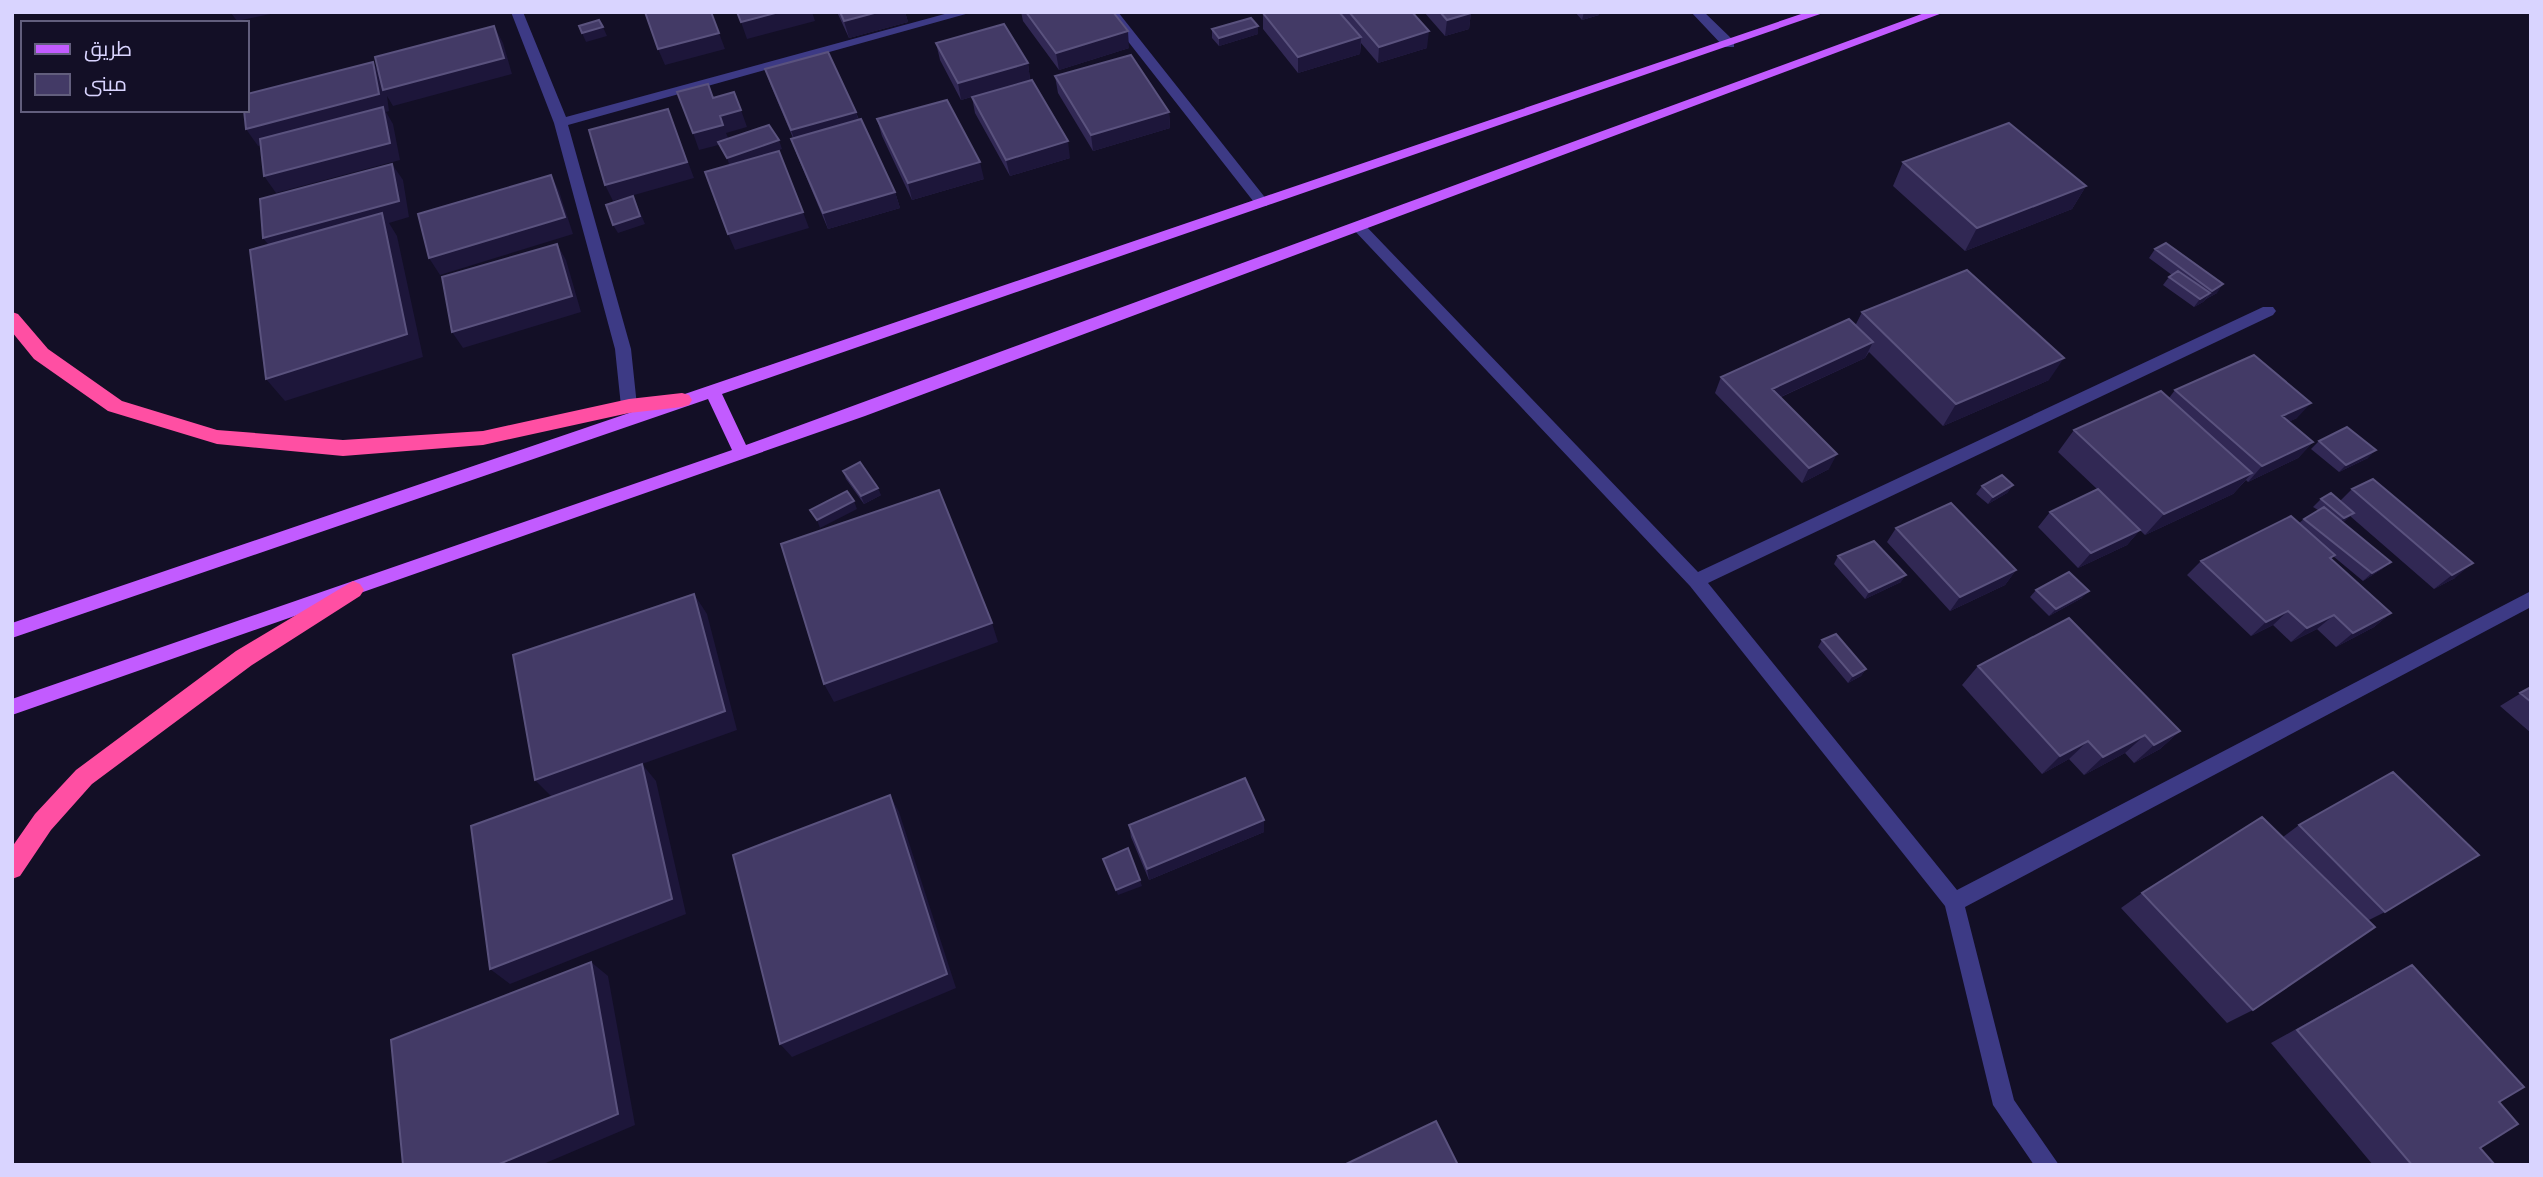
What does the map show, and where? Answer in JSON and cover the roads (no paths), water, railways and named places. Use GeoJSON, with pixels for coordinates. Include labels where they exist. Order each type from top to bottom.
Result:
{"type":"FeatureCollection","features":[{"type":"Feature","properties":{"kind":"highway"},"geometry":{"type":"LineString","coordinates":[[12,319],[41,354],[115,406],[217,437],[343,448],[483,438],[629,406],[682,400]]}},
{"type":"Feature","properties":{"kind":"highway"},"geometry":{"type":"LineString","coordinates":[[12,867],[43,822],[84,777],[244,658],[353,590]]}},
{"type":"Feature","properties":{"kind":"main road"},"geometry":{"type":"LineString","coordinates":[[12,631],[1820,12]]}},
{"type":"Feature","properties":{"kind":"main road"},"geometry":{"type":"LineString","coordinates":[[12,707],[859,412],[1939,12]]}},
{"type":"Feature","properties":{"kind":"main road"},"geometry":{"type":"LineString","coordinates":[[712,390],[742,453]]}},
{"type":"Feature","properties":{"kind":"street"},"geometry":{"type":"LineString","coordinates":[[517,12],[561,123],[623,349],[629,406]]}},
{"type":"Feature","properties":{"kind":"street"},"geometry":{"type":"LineString","coordinates":[[561,123],[967,12]]}},
{"type":"Feature","properties":{"kind":"street"},"geometry":{"type":"LineString","coordinates":[[1111,12],[1262,204]]}},
{"type":"Feature","properties":{"kind":"street"},"geometry":{"type":"LineString","coordinates":[[1697,12],[1729,44]]}},
{"type":"Feature","properties":{"kind":"street"},"geometry":{"type":"LineString","coordinates":[[1358,226],[1696,580],[1954,902],[2004,1105],[2048,1165]]}},
{"type":"Feature","properties":{"kind":"street"},"geometry":{"type":"LineString","coordinates":[[1696,580],[2268,311]]}},
{"type":"Feature","properties":{"kind":"street"},"geometry":{"type":"LineString","coordinates":[[1954,902],[2531,598]]}}]}
